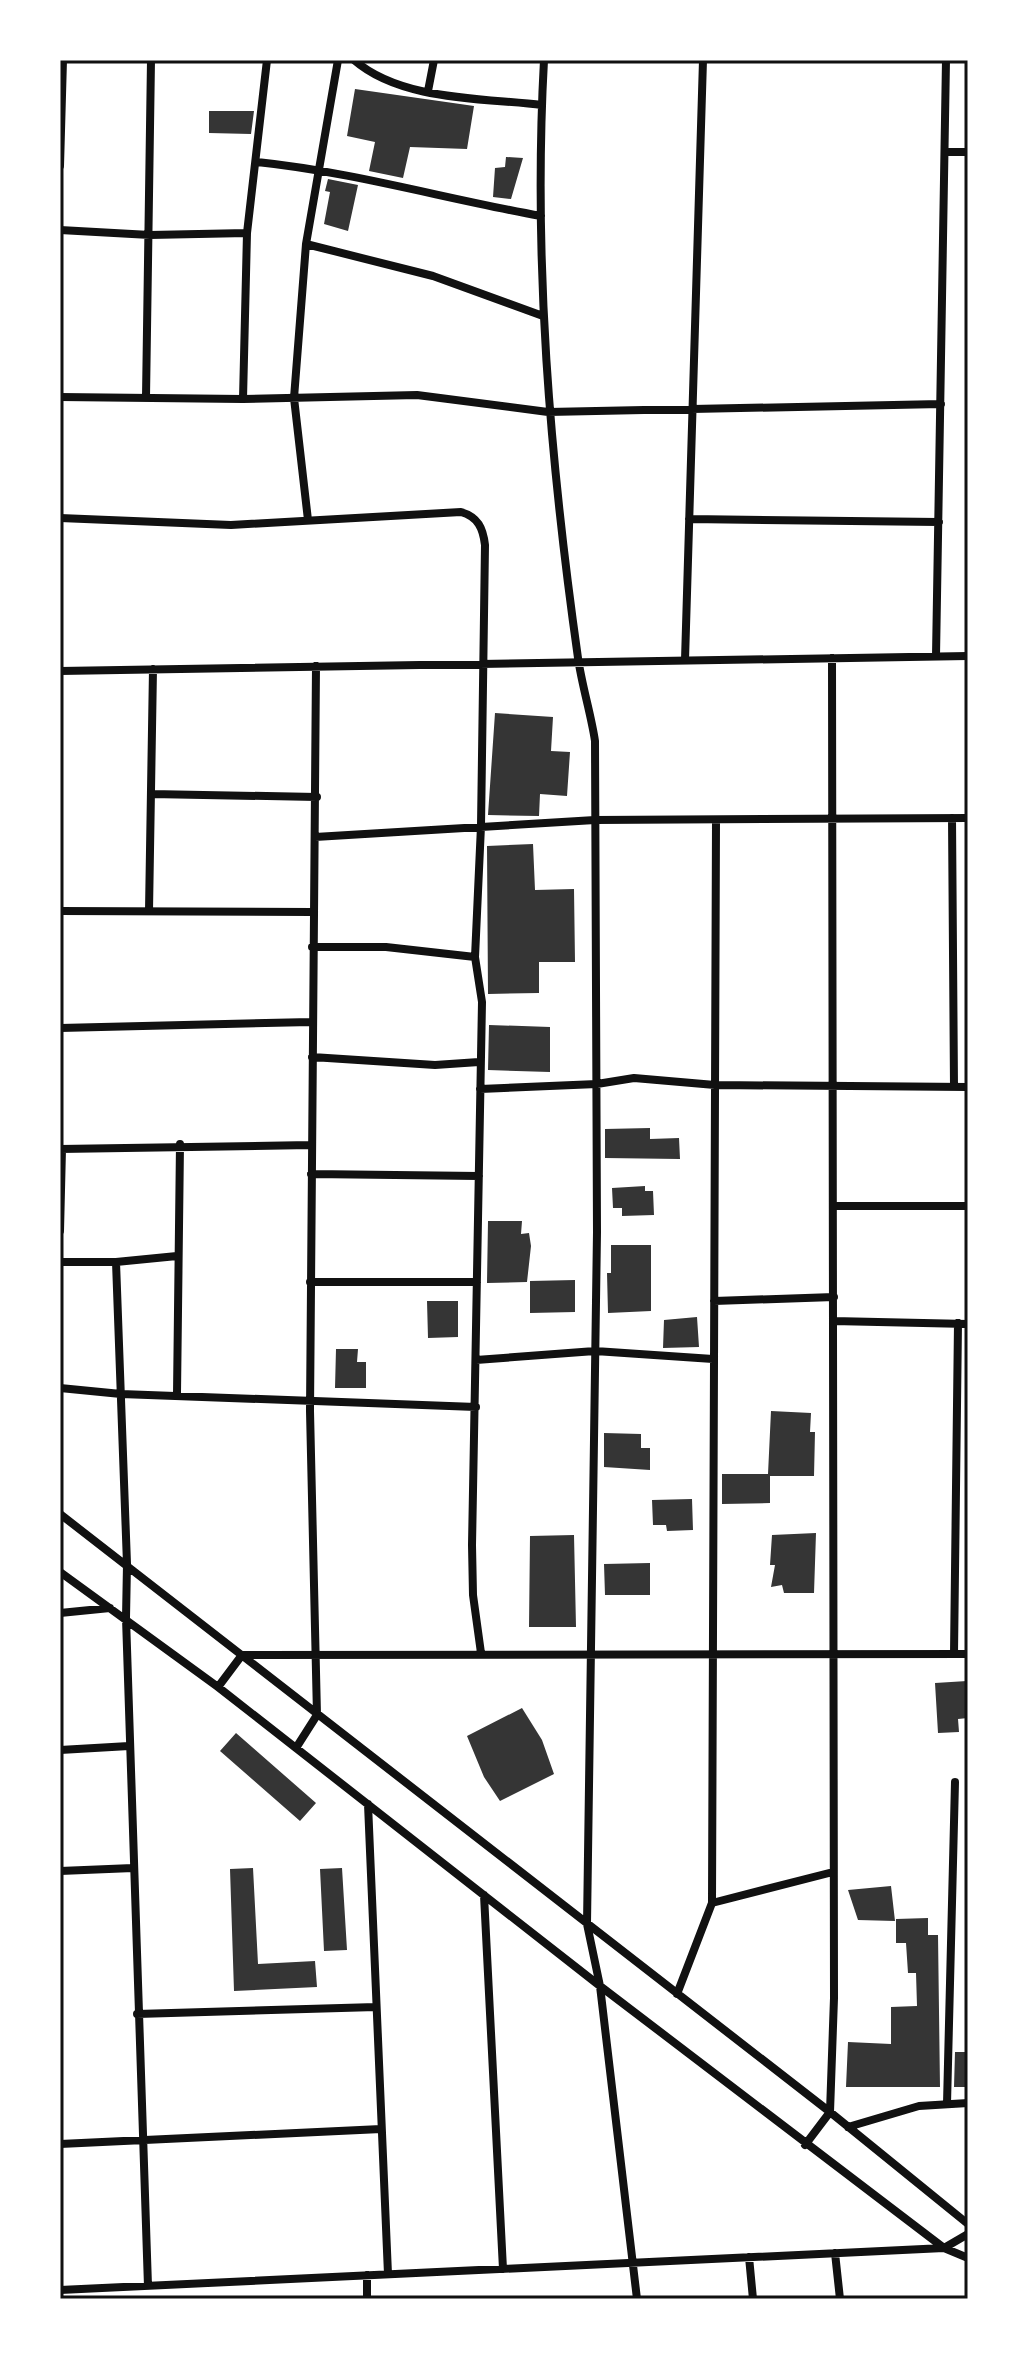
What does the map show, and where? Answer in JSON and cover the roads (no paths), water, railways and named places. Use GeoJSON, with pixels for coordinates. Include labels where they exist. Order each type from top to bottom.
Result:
{"type":"FeatureCollection","features":[{"type":"Feature","properties":{"kind":"street"},"geometry":{"type":"LineString","coordinates":[[60,166],[63,60]]}},
{"type":"Feature","properties":{"kind":"street"},"geometry":{"type":"LineString","coordinates":[[146,397],[151,60]]}},
{"type":"Feature","properties":{"kind":"street"},"geometry":{"type":"LineString","coordinates":[[243,399],[247,233],[267,60]]}},
{"type":"Feature","properties":{"kind":"street"},"geometry":{"type":"LineString","coordinates":[[308,520],[294,398],[306,244],[338,60]]}},
{"type":"Feature","properties":{"kind":"street"},"geometry":{"type":"LineString","coordinates":[[354,60],[388,80],[428,91],[542,105]]}},
{"type":"Feature","properties":{"kind":"street"},"geometry":{"type":"LineString","coordinates":[[428,91],[434,60]]}},
{"type":"Feature","properties":{"kind":"street"},"geometry":{"type":"LineString","coordinates":[[544,60],[541,216],[548,412],[579,662],[595,741],[597,1084],[587,1924],[600,1986],[637,2299]]}},
{"type":"Feature","properties":{"kind":"street"},"geometry":{"type":"LineString","coordinates":[[685,660],[703,60]]}},
{"type":"Feature","properties":{"kind":"street"},"geometry":{"type":"LineString","coordinates":[[936,656],[946,60]]}},
{"type":"Feature","properties":{"kind":"street"},"geometry":{"type":"LineString","coordinates":[[945,152],[968,152]]}},
{"type":"Feature","properties":{"kind":"street"},"geometry":{"type":"LineString","coordinates":[[257,162],[319,168],[433,196],[541,216]]}},
{"type":"Feature","properties":{"kind":"street"},"geometry":{"type":"LineString","coordinates":[[60,230],[150,235],[247,233]]}},
{"type":"Feature","properties":{"kind":"street"},"geometry":{"type":"LineString","coordinates":[[306,244],[433,276],[543,316]]}},
{"type":"Feature","properties":{"kind":"street"},"geometry":{"type":"LineString","coordinates":[[60,397],[243,399],[417,395],[548,412],[941,404]]}},
{"type":"Feature","properties":{"kind":"street"},"geometry":{"type":"LineString","coordinates":[[60,518],[231,525],[461,512],[471,515],[481,527],[485,545],[481,826],[475,957],[482,1002],[472,1545],[473,1595],[481,1653]]}},
{"type":"Feature","properties":{"kind":"street"},"geometry":{"type":"LineString","coordinates":[[689,519],[939,522]]}},
{"type":"Feature","properties":{"kind":"street"},"geometry":{"type":"LineString","coordinates":[[60,671],[968,656]]}},
{"type":"Feature","properties":{"kind":"street"},"geometry":{"type":"LineString","coordinates":[[805,2145],[830,2112],[834,1297],[832,658]]}},
{"type":"Feature","properties":{"kind":"street"},"geometry":{"type":"LineString","coordinates":[[296,1748],[317,1715],[310,1400],[316,666]]}},
{"type":"Feature","properties":{"kind":"street"},"geometry":{"type":"LineString","coordinates":[[149,911],[153,669]]}},
{"type":"Feature","properties":{"kind":"street"},"geometry":{"type":"LineString","coordinates":[[151,794],[317,797]]}},
{"type":"Feature","properties":{"kind":"street"},"geometry":{"type":"LineString","coordinates":[[952,818],[954,1087]]}},
{"type":"Feature","properties":{"kind":"street"},"geometry":{"type":"LineString","coordinates":[[315,837],[595,820],[968,818]]}},
{"type":"Feature","properties":{"kind":"street"},"geometry":{"type":"LineString","coordinates":[[677,1994],[712,1903],[716,821]]}},
{"type":"Feature","properties":{"kind":"street"},"geometry":{"type":"LineString","coordinates":[[60,911],[312,912]]}},
{"type":"Feature","properties":{"kind":"street"},"geometry":{"type":"LineString","coordinates":[[312,947],[386,947],[475,957]]}},
{"type":"Feature","properties":{"kind":"street"},"geometry":{"type":"LineString","coordinates":[[60,1028],[311,1022]]}},
{"type":"Feature","properties":{"kind":"street"},"geometry":{"type":"LineString","coordinates":[[312,1057],[435,1065],[479,1062]]}},
{"type":"Feature","properties":{"kind":"street"},"geometry":{"type":"LineString","coordinates":[[480,1089],[597,1084],[634,1078],[715,1085],[968,1087]]}},
{"type":"Feature","properties":{"kind":"street"},"geometry":{"type":"LineString","coordinates":[[60,1231],[61,1149],[180,1144],[311,1145]]}},
{"type":"Feature","properties":{"kind":"street"},"geometry":{"type":"LineString","coordinates":[[177,1394],[180,1144]]}},
{"type":"Feature","properties":{"kind":"street"},"geometry":{"type":"LineString","coordinates":[[311,1174],[479,1176]]}},
{"type":"Feature","properties":{"kind":"street"},"geometry":{"type":"LineString","coordinates":[[834,1206],[968,1206]]}},
{"type":"Feature","properties":{"kind":"street"},"geometry":{"type":"LineString","coordinates":[[60,1262],[116,1262],[177,1256]]}},
{"type":"Feature","properties":{"kind":"street"},"geometry":{"type":"LineString","coordinates":[[116,1262],[127,1564],[141,2143],[148,2286]]}},
{"type":"Feature","properties":{"kind":"street"},"geometry":{"type":"LineString","coordinates":[[310,1282],[477,1282]]}},
{"type":"Feature","properties":{"kind":"street"},"geometry":{"type":"LineString","coordinates":[[714,1301],[834,1297]]}},
{"type":"Feature","properties":{"kind":"street"},"geometry":{"type":"LineString","coordinates":[[833,1321],[968,1324]]}},
{"type":"Feature","properties":{"kind":"street"},"geometry":{"type":"LineString","coordinates":[[954,1654],[958,1323]]}},
{"type":"Feature","properties":{"kind":"street"},"geometry":{"type":"LineString","coordinates":[[476,1360],[595,1351],[713,1359]]}},
{"type":"Feature","properties":{"kind":"street"},"geometry":{"type":"LineString","coordinates":[[60,1388],[121,1394],[476,1407]]}},
{"type":"Feature","properties":{"kind":"street"},"geometry":{"type":"LineString","coordinates":[[60,1514],[830,2112],[968,2224]]}},
{"type":"Feature","properties":{"kind":"street"},"geometry":{"type":"LineString","coordinates":[[60,1572],[218,1687],[805,2145],[944,2248],[968,2258]]}},
{"type":"Feature","properties":{"kind":"street"},"geometry":{"type":"LineString","coordinates":[[60,1613],[111,1608]]}},
{"type":"Feature","properties":{"kind":"street"},"geometry":{"type":"LineString","coordinates":[[242,1655],[968,1654]]}},
{"type":"Feature","properties":{"kind":"street"},"geometry":{"type":"LineString","coordinates":[[218,1687],[242,1655]]}},
{"type":"Feature","properties":{"kind":"street"},"geometry":{"type":"LineString","coordinates":[[60,1750],[129,1746]]}},
{"type":"Feature","properties":{"kind":"street"},"geometry":{"type":"LineString","coordinates":[[947,2104],[955,1782]]}},
{"type":"Feature","properties":{"kind":"street"},"geometry":{"type":"LineString","coordinates":[[368,1804],[388,2274]]}},
{"type":"Feature","properties":{"kind":"street"},"geometry":{"type":"LineString","coordinates":[[60,1871],[133,1868]]}},
{"type":"Feature","properties":{"kind":"street"},"geometry":{"type":"LineString","coordinates":[[712,1903],[833,1872]]}},
{"type":"Feature","properties":{"kind":"street"},"geometry":{"type":"LineString","coordinates":[[484,1895],[503,2269]]}},
{"type":"Feature","properties":{"kind":"street"},"geometry":{"type":"LineString","coordinates":[[137,2014],[376,2007]]}},
{"type":"Feature","properties":{"kind":"street"},"geometry":{"type":"LineString","coordinates":[[848,2127],[919,2106],[968,2103]]}},
{"type":"Feature","properties":{"kind":"street"},"geometry":{"type":"LineString","coordinates":[[60,2144],[141,2143],[381,2129]]}},
{"type":"Feature","properties":{"kind":"street"},"geometry":{"type":"LineString","coordinates":[[60,2290],[944,2248],[968,2234]]}},
{"type":"Feature","properties":{"kind":"street"},"geometry":{"type":"LineString","coordinates":[[835,2253],[840,2299]]}},
{"type":"Feature","properties":{"kind":"street"},"geometry":{"type":"LineString","coordinates":[[749,2257],[753,2299]]}},
{"type":"Feature","properties":{"kind":"street"},"geometry":{"type":"LineString","coordinates":[[367,2275],[367,2299]]}},
{"type":"Feature","properties":{"kind":"street"},"geometry":{"type":"LineString","coordinates":[[93,2288],[94,2299]]}}]}
